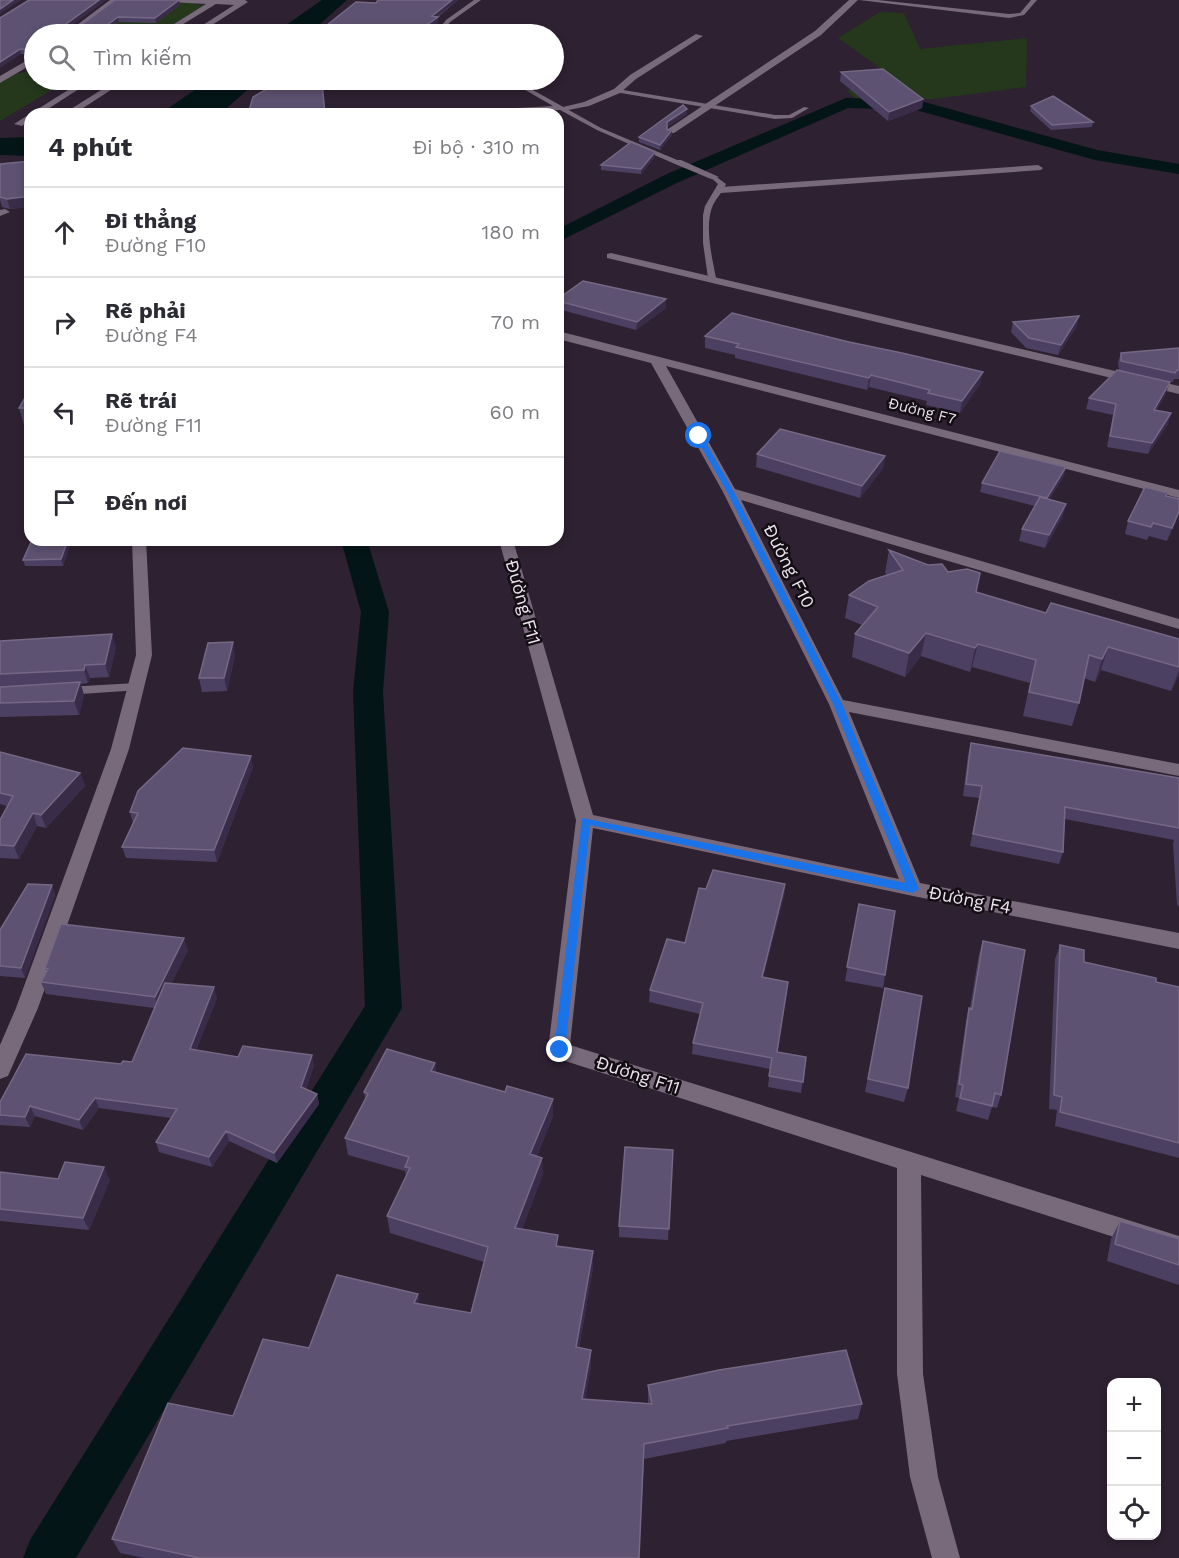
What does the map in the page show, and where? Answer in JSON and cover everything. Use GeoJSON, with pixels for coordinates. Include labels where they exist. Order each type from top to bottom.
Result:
{"type":"FeatureCollection","features":[{"type":"Feature","properties":{"kind":"street"},"geometry":{"type":"LineString","coordinates":[[83,24],[115,0]]}},
{"type":"Feature","properties":{"kind":"street"},"geometry":{"type":"LineString","coordinates":[[170,0],[244,2]]}},
{"type":"Feature","properties":{"kind":"street"},"geometry":{"type":"LineString","coordinates":[[671,131],[818,33],[836,14],[854,0]]}},
{"type":"Feature","properties":{"kind":"street"},"geometry":{"type":"LineString","coordinates":[[178,24],[216,1]]}},
{"type":"Feature","properties":{"kind":"street"},"geometry":{"type":"LineString","coordinates":[[209,24],[244,2]]}},
{"type":"Feature","properties":{"kind":"street"},"geometry":{"type":"LineString","coordinates":[[563,108],[586,104],[617,91],[633,77],[699,36]]}},
{"type":"Feature","properties":{"kind":"street"},"geometry":{"type":"LineString","coordinates":[[9,66],[24,67]]}},
{"type":"Feature","properties":{"kind":"street"},"geometry":{"type":"LineString","coordinates":[[0,80],[24,70]]}},
{"type":"Feature","properties":{"kind":"street"},"geometry":{"type":"LineString","coordinates":[[44,108],[74,90]]}},
{"type":"Feature","properties":{"kind":"street"},"geometry":{"type":"LineString","coordinates":[[78,108],[106,90]]}},
{"type":"Feature","properties":{"kind":"street"},"geometry":{"type":"LineString","coordinates":[[19,124],[24,121]]}},
{"type":"Feature","properties":{"kind":"street"},"geometry":{"type":"LineString","coordinates":[[678,162],[714,177]]}},
{"type":"Feature","properties":{"kind":"street"},"geometry":{"type":"LineString","coordinates":[[721,190],[1038,168]]}},
{"type":"Feature","properties":{"kind":"street"},"geometry":{"type":"LineString","coordinates":[[611,256],[1179,390]]}},
{"type":"Feature","properties":{"kind":"street"},"geometry":{"type":"LineString","coordinates":[[564,337],[656,360]]}},
{"type":"Feature","properties":{"kind":"street","name":"Đường F10"},"geometry":{"type":"LineString","coordinates":[[656,360],[730,492],[837,704],[913,889]]}},
{"type":"Feature","properties":{"kind":"street","name":"Đường F7"},"geometry":{"type":"LineString","coordinates":[[656,360],[1179,495]]}},
{"type":"Feature","properties":{"kind":"street"},"geometry":{"type":"LineString","coordinates":[[730,492],[1179,624]]}},
{"type":"Feature","properties":{"kind":"street"},"geometry":{"type":"LineString","coordinates":[[0,1070],[27,1008],[120,749],[144,655],[139,546]]}},
{"type":"Feature","properties":{"kind":"street","name":"Đường F11"},"geometry":{"type":"LineString","coordinates":[[508,546],[585,820],[560,1050],[1179,1247]]}},
{"type":"Feature","properties":{"kind":"street"},"geometry":{"type":"LineString","coordinates":[[837,704],[1179,770]]}},
{"type":"Feature","properties":{"kind":"street","name":"Đường F4"},"geometry":{"type":"LineString","coordinates":[[585,820],[913,889],[1179,941]]}},
{"type":"Feature","properties":{"kind":"street"},"geometry":{"type":"LineString","coordinates":[[909,1161],[910,1374],[924,1477],[946,1558]]}},
{"type":"Feature","properties":{"kind":"lane"},"geometry":{"type":"LineString","coordinates":[[446,24],[478,0]]}},
{"type":"Feature","properties":{"kind":"lane"},"geometry":{"type":"LineString","coordinates":[[862,0],[1010,16],[1022,14],[1034,0]]}},
{"type":"Feature","properties":{"kind":"lane"},"geometry":{"type":"LineString","coordinates":[[930,7],[937,0]]}},
{"type":"Feature","properties":{"kind":"lane"},"geometry":{"type":"LineString","coordinates":[[530,90],[563,108]]}},
{"type":"Feature","properties":{"kind":"lane"},"geometry":{"type":"LineString","coordinates":[[617,91],[782,118],[796,115],[806,108]]}},
{"type":"Feature","properties":{"kind":"lane"},"geometry":{"type":"LineString","coordinates":[[564,109],[599,129],[678,162]]}},
{"type":"Feature","properties":{"kind":"lane"},"geometry":{"type":"LineString","coordinates":[[712,278],[708,252],[708,209],[721,190],[722,184],[714,177]]}},
{"type":"Feature","properties":{"kind":"lane"},"geometry":{"type":"LineString","coordinates":[[57,691],[136,687]]}},
{"type":"Feature","properties":{"kind":"green space"},"geometry":{"type":"Polygon","coordinates":[[[116,1],[189,2],[204,6],[174,24],[85,24],[116,1]]]}},
{"type":"Feature","properties":{"kind":"green space"},"geometry":{"type":"Polygon","coordinates":[[[880,12],[904,13],[920,49],[1027,38],[1026,87],[934,99],[856,99],[846,90],[903,84],[838,38],[880,12]]]}},
{"type":"Feature","properties":{"kind":"green space"},"geometry":{"type":"Polygon","coordinates":[[[24,72],[24,90],[51,90],[0,121],[0,82],[24,72]]]}},
{"type":"Feature","properties":{"kind":"shaded area"},"geometry":{"type":"Polygon","coordinates":[[[322,0],[347,0],[320,24],[287,24],[322,0]]]}},
{"type":"Feature","properties":{"kind":"shaded area"},"geometry":{"type":"Polygon","coordinates":[[[195,90],[248,90],[227,108],[169,108],[195,90]]]}},
{"type":"Feature","properties":{"kind":"shaded area"},"geometry":{"type":"Polygon","coordinates":[[[24,137],[24,156],[0,155],[0,138],[24,137]]]}},
{"type":"Feature","properties":{"kind":"building"},"geometry":{"type":"Polygon","coordinates":[[[0,0],[13,0],[0,9],[0,0]]]}},
{"type":"Feature","properties":{"kind":"building"},"geometry":{"type":"Polygon","coordinates":[[[29,0],[99,0],[66,24],[24,24],[24,49],[20,49],[0,62],[0,18],[29,0]]]}},
{"type":"Feature","properties":{"kind":"building"},"geometry":{"type":"Polygon","coordinates":[[[115,0],[179,0],[155,18],[118,17],[109,24],[82,24],[115,0]]]}},
{"type":"Feature","properties":{"kind":"building"},"geometry":{"type":"Polygon","coordinates":[[[378,0],[452,0],[432,16],[438,17],[428,24],[328,24],[356,2],[376,3],[378,0]]]}},
{"type":"Feature","properties":{"kind":"building"},"geometry":{"type":"Polygon","coordinates":[[[883,69],[923,99],[889,112],[841,72],[883,69]]]}},
{"type":"Feature","properties":{"kind":"building"},"geometry":{"type":"Polygon","coordinates":[[[265,90],[323,90],[324,108],[250,108],[253,97],[265,90]]]}},
{"type":"Feature","properties":{"kind":"building"},"geometry":{"type":"Polygon","coordinates":[[[1053,96],[1093,122],[1052,125],[1031,106],[1053,96]]]}},
{"type":"Feature","properties":{"kind":"building"},"geometry":{"type":"Polygon","coordinates":[[[683,105],[687,109],[667,122],[667,130],[672,130],[660,145],[639,137],[683,105]]]}},
{"type":"Feature","properties":{"kind":"building"},"geometry":{"type":"Polygon","coordinates":[[[631,142],[655,152],[641,169],[601,165],[631,142]]]}},
{"type":"Feature","properties":{"kind":"building"},"geometry":{"type":"Polygon","coordinates":[[[24,162],[24,197],[7,199],[0,197],[0,164],[24,162]]]}},
{"type":"Feature","properties":{"kind":"building"},"geometry":{"type":"Polygon","coordinates":[[[583,281],[666,299],[637,322],[564,303],[564,295],[583,281]]]}},
{"type":"Feature","properties":{"kind":"building"},"geometry":{"type":"Polygon","coordinates":[[[732,313],[983,372],[962,401],[871,375],[869,378],[736,347],[739,344],[705,336],[732,313]]]}},
{"type":"Feature","properties":{"kind":"building"},"geometry":{"type":"Polygon","coordinates":[[[1079,316],[1061,345],[1029,338],[1013,322],[1079,316]]]}},
{"type":"Feature","properties":{"kind":"building"},"geometry":{"type":"Polygon","coordinates":[[[1179,348],[1179,370],[1175,373],[1121,361],[1121,353],[1179,348]]]}},
{"type":"Feature","properties":{"kind":"building"},"geometry":{"type":"Polygon","coordinates":[[[1117,370],[1170,382],[1154,410],[1171,413],[1152,443],[1110,436],[1116,404],[1089,398],[1117,370]]]}},
{"type":"Feature","properties":{"kind":"building"},"geometry":{"type":"Polygon","coordinates":[[[780,429],[885,456],[862,486],[757,454],[780,429]]]}},
{"type":"Feature","properties":{"kind":"building"},"geometry":{"type":"Polygon","coordinates":[[[1000,451],[1066,467],[1047,498],[982,483],[1000,451]]]}},
{"type":"Feature","properties":{"kind":"building"},"geometry":{"type":"Polygon","coordinates":[[[1145,487],[1168,493],[1166,496],[1179,499],[1179,511],[1172,528],[1153,523],[1151,527],[1128,521],[1145,487]]]}},
{"type":"Feature","properties":{"kind":"building"},"geometry":{"type":"Polygon","coordinates":[[[1040,497],[1066,504],[1049,535],[1022,529],[1040,497]]]}},
{"type":"Feature","properties":{"kind":"building"},"geometry":{"type":"Polygon","coordinates":[[[29,546],[66,546],[61,559],[23,560],[29,546]]]}},
{"type":"Feature","properties":{"kind":"building"},"geometry":{"type":"Polygon","coordinates":[[[889,550],[928,565],[942,564],[948,572],[967,569],[980,573],[976,592],[1046,613],[1051,603],[1179,639],[1179,667],[1108,647],[1102,659],[1089,655],[1079,703],[1029,692],[1036,660],[978,644],[975,648],[926,633],[909,653],[855,634],[878,607],[849,595],[869,581],[903,570],[889,550]]]}},
{"type":"Feature","properties":{"kind":"building"},"geometry":{"type":"Polygon","coordinates":[[[112,634],[105,664],[85,665],[84,670],[0,674],[0,641],[112,634]]]}},
{"type":"Feature","properties":{"kind":"building"},"geometry":{"type":"Polygon","coordinates":[[[233,642],[224,678],[199,678],[208,643],[233,642]]]}},
{"type":"Feature","properties":{"kind":"building"},"geometry":{"type":"Polygon","coordinates":[[[80,682],[74,701],[0,703],[0,687],[80,682]]]}},
{"type":"Feature","properties":{"kind":"building"},"geometry":{"type":"Polygon","coordinates":[[[971,743],[1179,778],[1179,828],[1065,807],[1063,852],[973,834],[982,786],[966,784],[971,743]]]}},
{"type":"Feature","properties":{"kind":"building"},"geometry":{"type":"Polygon","coordinates":[[[183,748],[251,756],[214,850],[122,847],[138,813],[130,812],[138,791],[183,748]]]}},
{"type":"Feature","properties":{"kind":"building"},"geometry":{"type":"Polygon","coordinates":[[[0,752],[80,773],[41,815],[33,813],[14,846],[0,845],[0,820],[13,796],[0,793],[0,752]]]}},
{"type":"Feature","properties":{"kind":"building"},"geometry":{"type":"Polygon","coordinates":[[[713,870],[785,884],[762,977],[788,982],[777,1052],[806,1057],[803,1082],[769,1076],[772,1058],[693,1043],[703,1003],[650,990],[667,939],[685,943],[699,888],[706,889],[713,870]]]}},
{"type":"Feature","properties":{"kind":"building"},"geometry":{"type":"Polygon","coordinates":[[[28,884],[52,885],[21,968],[0,966],[0,930],[28,884]]]}},
{"type":"Feature","properties":{"kind":"building"},"geometry":{"type":"Polygon","coordinates":[[[859,904],[895,911],[885,975],[847,967],[859,904]]]}},
{"type":"Feature","properties":{"kind":"building"},"geometry":{"type":"Polygon","coordinates":[[[61,924],[184,938],[155,997],[41,982],[48,969],[45,968],[61,924]]]}},
{"type":"Feature","properties":{"kind":"building"},"geometry":{"type":"Polygon","coordinates":[[[983,941],[1025,950],[1001,1095],[995,1093],[992,1106],[960,1098],[963,1085],[959,1084],[969,1008],[972,1009],[983,941]]]}},
{"type":"Feature","properties":{"kind":"building"},"geometry":{"type":"Polygon","coordinates":[[[1060,945],[1084,950],[1084,962],[1156,978],[1156,982],[1179,987],[1179,1143],[1060,1112],[1062,1097],[1054,1095],[1060,945]]]}},
{"type":"Feature","properties":{"kind":"building"},"geometry":{"type":"Polygon","coordinates":[[[165,983],[214,987],[190,1049],[238,1057],[243,1046],[312,1055],[301,1087],[317,1094],[274,1153],[226,1131],[209,1157],[156,1142],[177,1109],[95,1098],[79,1120],[30,1106],[25,1117],[0,1115],[0,1102],[26,1054],[121,1064],[123,1061],[132,1062],[165,983]]]}},
{"type":"Feature","properties":{"kind":"building"},"geometry":{"type":"Polygon","coordinates":[[[885,988],[922,996],[908,1088],[868,1079],[885,988]]]}},
{"type":"Feature","properties":{"kind":"building"},"geometry":{"type":"Polygon","coordinates":[[[387,1049],[435,1063],[431,1071],[505,1092],[507,1086],[553,1099],[530,1154],[542,1158],[515,1228],[558,1235],[556,1246],[593,1251],[576,1347],[591,1350],[582,1399],[652,1404],[648,1385],[719,1370],[846,1350],[862,1404],[727,1426],[728,1428],[644,1444],[639,1558],[199,1558],[112,1539],[168,1403],[233,1416],[263,1339],[309,1348],[337,1275],[418,1294],[414,1303],[471,1313],[488,1247],[387,1216],[410,1168],[405,1167],[409,1157],[345,1138],[368,1094],[364,1092],[387,1049]]]}},
{"type":"Feature","properties":{"kind":"building"},"geometry":{"type":"Polygon","coordinates":[[[625,1147],[673,1150],[669,1229],[619,1226],[625,1147]]]}},
{"type":"Feature","properties":{"kind":"building"},"geometry":{"type":"Polygon","coordinates":[[[65,1162],[104,1167],[83,1218],[0,1209],[0,1172],[58,1179],[65,1162]]]}},
{"type":"Feature","properties":{"kind":"building"},"geometry":{"type":"Polygon","coordinates":[[[1120,1221],[1179,1239],[1179,1265],[1115,1244],[1120,1221]]]}},
{"type":"Feature","properties":{"kind":"waterway"},"geometry":{"type":"LineString","coordinates":[[564,233],[673,178],[846,103],[917,105],[1095,155],[1179,169]]}},
{"type":"Feature","properties":{"kind":"waterway"},"geometry":{"type":"LineString","coordinates":[[48,1558],[384,1008],[368,692],[375,612],[356,546]]}},
{"type":"Feature","properties":{"kind":"route"},"geometry":{"type":"LineString","coordinates":[[560,1050],[585,820],[913,889],[837,704],[730,492],[699,436]]}}]}
